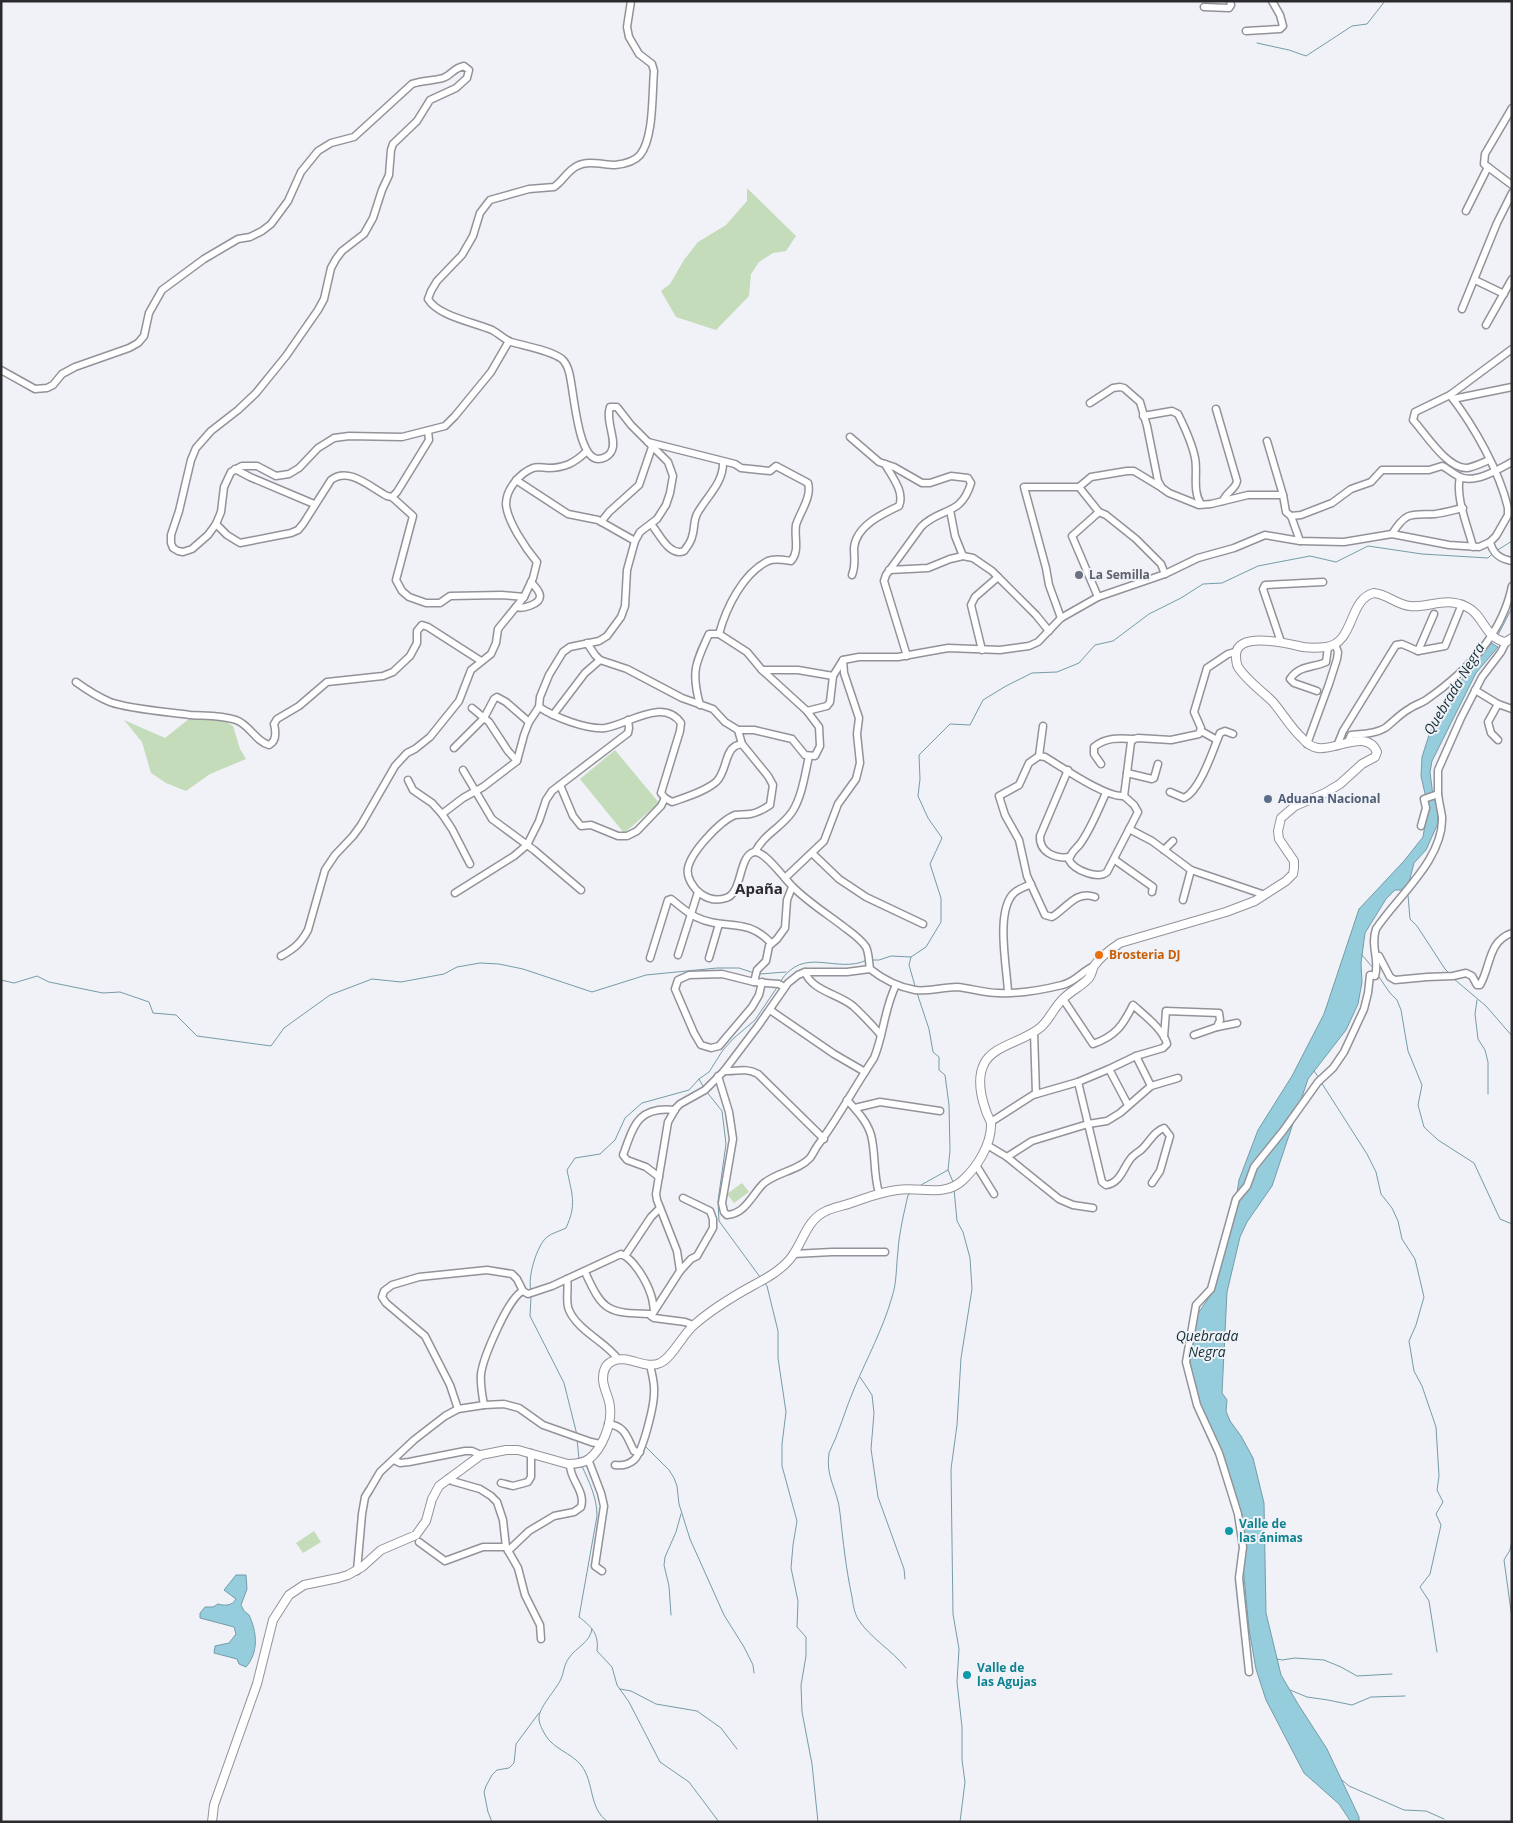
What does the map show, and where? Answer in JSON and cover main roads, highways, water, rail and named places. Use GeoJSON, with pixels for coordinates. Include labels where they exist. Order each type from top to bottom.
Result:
{"type":"FeatureCollection","features":[{"type":"Feature","properties":{"kind":"main road"},"geometry":{"type":"LineString","coordinates":[[212,1822],[214,1805],[257,1684],[273,1620],[282,1604],[296,1589],[304,1585],[338,1578],[357,1571],[381,1550],[406,1540],[419,1532],[426,1521],[435,1492],[449,1478],[481,1456],[506,1450],[518,1450],[573,1464],[587,1460],[600,1444],[608,1424],[610,1407],[603,1377],[606,1366],[618,1359],[650,1365],[662,1362],[693,1325],[728,1300],[754,1284],[762,1282],[789,1260],[807,1230],[821,1214],[828,1210],[879,1193],[906,1188],[925,1189],[936,1192],[954,1187],[976,1165],[987,1145],[991,1122],[986,1113],[980,1074],[984,1063],[991,1054],[1004,1046],[1028,1037],[1042,1026],[1062,999],[1081,986],[1091,975],[1094,966],[1110,949],[1120,943],[1226,912],[1265,896],[1290,878],[1294,868],[1294,861],[1279,839],[1278,830],[1281,818],[1295,806],[1326,793],[1340,784],[1362,764],[1375,756],[1377,752],[1367,742],[1348,742],[1337,746],[1318,748],[1307,744],[1273,702],[1239,669],[1235,652],[1240,646],[1253,641],[1281,642],[1303,647],[1331,646],[1346,632],[1361,603],[1370,594],[1379,594],[1411,606],[1437,602],[1462,604],[1471,608],[1501,639]]}},
{"type":"Feature","properties":{"kind":"water","name":"Quebrada Negra"},"geometry":{"type":"Polygon","coordinates":[[[1491,643],[1498,647],[1476,673],[1432,761],[1430,772],[1433,796],[1437,805],[1438,823],[1426,850],[1414,863],[1407,890],[1395,890],[1386,899],[1365,933],[1361,963],[1362,982],[1358,1004],[1346,1030],[1308,1079],[1272,1186],[1247,1222],[1240,1237],[1227,1292],[1222,1393],[1227,1400],[1226,1411],[1230,1421],[1253,1458],[1264,1503],[1266,1613],[1281,1675],[1327,1749],[1359,1817],[1359,1822],[1351,1822],[1339,1804],[1304,1773],[1266,1700],[1256,1669],[1249,1629],[1238,1514],[1219,1453],[1197,1405],[1190,1368],[1190,1340],[1197,1315],[1214,1290],[1239,1180],[1258,1130],[1292,1076],[1324,1014],[1359,909],[1404,861],[1423,837],[1428,807],[1421,776],[1422,757],[1429,735],[1438,714],[1469,669],[1491,643]]]}},
{"type":"Feature","properties":{"kind":"water"},"geometry":{"type":"Polygon","coordinates":[[[236,1575],[246,1575],[247,1589],[241,1605],[249,1615],[255,1635],[255,1648],[246,1667],[239,1664],[237,1659],[214,1653],[215,1646],[229,1643],[236,1634],[234,1627],[200,1618],[200,1613],[205,1607],[213,1607],[218,1604],[228,1605],[236,1599],[224,1590],[236,1575]]]}},
{"type":"Feature","properties":{"kind":"waterway"},"geometry":{"type":"LineString","coordinates":[[1257,43],[1306,56],[1352,26],[1367,24],[1385,1]]}},
{"type":"Feature","properties":{"kind":"waterway"},"geometry":{"type":"LineString","coordinates":[[1496,551],[1512,541]]}},
{"type":"Feature","properties":{"kind":"waterway"},"geometry":{"type":"LineString","coordinates":[[871,960],[879,960],[891,956],[911,957],[926,947],[941,922],[941,898],[930,864],[942,838],[928,818],[918,796],[920,779],[919,755],[950,724],[970,725],[983,700],[1032,673],[1057,672],[1079,663],[1095,645],[1113,641],[1149,614],[1181,598],[1203,584],[1222,583],[1258,566],[1310,556],[1336,562],[1368,546],[1422,554],[1488,558],[1493,553]]}},
{"type":"Feature","properties":{"kind":"waterway","name":"Quebrada Negra"},"geometry":{"type":"LineString","coordinates":[[1498,635],[1512,608]]}},
{"type":"Feature","properties":{"kind":"waterway"},"geometry":{"type":"LineString","coordinates":[[1408,895],[1410,919],[1417,926],[1450,974]]}},
{"type":"Feature","properties":{"kind":"waterway"},"geometry":{"type":"LineString","coordinates":[[1362,955],[1374,969]]}},
{"type":"Feature","properties":{"kind":"waterway"},"geometry":{"type":"LineString","coordinates":[[911,957],[909,965],[915,986]]}},
{"type":"Feature","properties":{"kind":"waterway"},"geometry":{"type":"LineString","coordinates":[[780,982],[789,971],[799,965],[810,962],[855,964],[867,960]]}},
{"type":"Feature","properties":{"kind":"waterway"},"geometry":{"type":"LineString","coordinates":[[1,980],[14,983],[37,976],[49,982],[103,993],[120,992],[149,1002],[153,1013],[176,1015],[197,1036],[271,1046],[284,1028],[330,995],[372,979],[401,982],[444,974],[457,967],[480,963],[499,964],[523,969],[592,992],[646,975],[717,968],[739,968],[754,973]]}},
{"type":"Feature","properties":{"kind":"waterway"},"geometry":{"type":"LineString","coordinates":[[760,974],[786,972]]}},
{"type":"Feature","properties":{"kind":"waterway"},"geometry":{"type":"LineString","coordinates":[[1377,974],[1397,1000],[1401,1010],[1408,1051],[1422,1085],[1418,1105],[1424,1127],[1438,1140],[1474,1163],[1500,1219],[1512,1224]]}},
{"type":"Feature","properties":{"kind":"waterway"},"geometry":{"type":"LineString","coordinates":[[1454,979],[1486,1006],[1512,1036]]}},
{"type":"Feature","properties":{"kind":"waterway"},"geometry":{"type":"LineString","coordinates":[[531,1290],[530,1278],[536,1254],[547,1237],[566,1228],[572,1212],[573,1199],[567,1170],[575,1158],[600,1154],[615,1140],[625,1118],[642,1103],[689,1090],[709,1072],[723,1050],[734,1038],[755,1020],[778,986]]}},
{"type":"Feature","properties":{"kind":"waterway"},"geometry":{"type":"LineString","coordinates":[[917,993],[929,1029],[933,1052],[939,1057],[939,1070],[945,1075],[949,1105],[950,1151],[948,1170],[953,1182]]}},
{"type":"Feature","properties":{"kind":"waterway"},"geometry":{"type":"LineString","coordinates":[[1477,1000],[1475,1014],[1478,1039],[1485,1050],[1488,1062],[1488,1094]]}},
{"type":"Feature","properties":{"kind":"waterway"},"geometry":{"type":"LineString","coordinates":[[1314,1071],[1319,1078]]}},
{"type":"Feature","properties":{"kind":"waterway"},"geometry":{"type":"LineString","coordinates":[[699,1079],[704,1088]]}},
{"type":"Feature","properties":{"kind":"waterway"},"geometry":{"type":"LineString","coordinates":[[1321,1082],[1367,1154],[1376,1172],[1381,1194],[1392,1208],[1398,1221],[1402,1239],[1415,1259],[1424,1297],[1409,1341],[1414,1371],[1422,1386],[1436,1427],[1439,1476],[1437,1490],[1443,1502],[1436,1514],[1441,1525],[1430,1574],[1420,1587],[1429,1601],[1437,1652]]}},
{"type":"Feature","properties":{"kind":"waterway"},"geometry":{"type":"LineString","coordinates":[[706,1091],[722,1111],[726,1144],[718,1201],[719,1221],[760,1277]]}},
{"type":"Feature","properties":{"kind":"waterway"},"geometry":{"type":"LineString","coordinates":[[921,1185],[948,1170]]}},
{"type":"Feature","properties":{"kind":"waterway"},"geometry":{"type":"LineString","coordinates":[[954,1189],[957,1221],[963,1232],[970,1258],[972,1289],[961,1358],[957,1425],[951,1469],[953,1614],[959,1649],[957,1682],[965,1782],[960,1822]]}},
{"type":"Feature","properties":{"kind":"waterway"},"geometry":{"type":"LineString","coordinates":[[906,1668],[863,1626],[856,1614],[846,1566],[839,1505],[830,1476],[828,1462],[829,1453],[854,1389],[884,1321],[894,1291],[901,1230],[908,1195],[911,1193]]}},
{"type":"Feature","properties":{"kind":"waterway"},"geometry":{"type":"LineString","coordinates":[[764,1282],[767,1286],[778,1331],[778,1358],[786,1412],[782,1444],[782,1466],[797,1521],[791,1568],[798,1601],[797,1627],[806,1637],[806,1656],[801,1685],[802,1712],[812,1764],[818,1822]]}},
{"type":"Feature","properties":{"kind":"waterway"},"geometry":{"type":"LineString","coordinates":[[531,1297],[530,1316],[564,1383],[577,1435]]}},
{"type":"Feature","properties":{"kind":"waterway"},"geometry":{"type":"LineString","coordinates":[[860,1377],[872,1395],[874,1413],[871,1449],[878,1497],[904,1569],[905,1579]]}},
{"type":"Feature","properties":{"kind":"waterway"},"geometry":{"type":"LineString","coordinates":[[577,1439],[579,1459]]}},
{"type":"Feature","properties":{"kind":"waterway"},"geometry":{"type":"LineString","coordinates":[[646,1447],[669,1470],[674,1478],[679,1504],[690,1539],[724,1615],[753,1665],[754,1673]]}},
{"type":"Feature","properties":{"kind":"waterway"},"geometry":{"type":"LineString","coordinates":[[582,1466],[594,1496],[597,1516],[579,1617],[594,1631],[597,1640],[597,1651],[612,1667],[617,1685],[629,1702],[660,1762],[689,1782],[719,1822]]}},
{"type":"Feature","properties":{"kind":"waterway"},"geometry":{"type":"LineString","coordinates":[[671,1615],[669,1586],[664,1565],[665,1557],[676,1532],[681,1514]]}},
{"type":"Feature","properties":{"kind":"waterway"},"geometry":{"type":"LineString","coordinates":[[1512,1540],[1510,1550],[1504,1560],[1512,1618]]}},
{"type":"Feature","properties":{"kind":"waterway"},"geometry":{"type":"LineString","coordinates":[[592,1629],[589,1638],[567,1660],[561,1679],[544,1704],[539,1719],[541,1728],[549,1740],[581,1765],[588,1780],[597,1810],[608,1822]]}},
{"type":"Feature","properties":{"kind":"waterway"},"geometry":{"type":"LineString","coordinates":[[1277,1659],[1324,1660],[1357,1676],[1392,1674]]}},
{"type":"Feature","properties":{"kind":"waterway"},"geometry":{"type":"LineString","coordinates":[[620,1689],[631,1691],[656,1704],[697,1711],[721,1728],[737,1749]]}},
{"type":"Feature","properties":{"kind":"waterway"},"geometry":{"type":"LineString","coordinates":[[1290,1690],[1307,1697],[1352,1705],[1371,1697],[1405,1696]]}},
{"type":"Feature","properties":{"kind":"waterway"},"geometry":{"type":"LineString","coordinates":[[492,1822],[484,1792],[486,1786],[497,1770],[509,1768],[514,1763],[516,1744],[539,1713]]}},
{"type":"Feature","properties":{"kind":"waterway"},"geometry":{"type":"LineString","coordinates":[[1342,1780],[1349,1786],[1404,1810],[1426,1811],[1444,1819]]}},
{"type":"Feature","properties":{"kind":"place","name":"La Semilla"},"geometry":{"type":"Point","coordinates":[1079,575]}},
{"type":"Feature","properties":{"kind":"place","name":"Aduana Nacional"},"geometry":{"type":"Point","coordinates":[1268,799]}},
{"type":"Feature","properties":{"kind":"place","name":"Brosteria DJ"},"geometry":{"type":"Point","coordinates":[1099,955]}},
{"type":"Feature","properties":{"kind":"place","name":"Valle de las ánimas"},"geometry":{"type":"Point","coordinates":[1229,1531]}},
{"type":"Feature","properties":{"kind":"place","name":"Valle de las Agujas"},"geometry":{"type":"Point","coordinates":[967,1675]}},
{"type":"Feature","properties":{"kind":"district","name":"Apaña"},"geometry":{"type":"Point","coordinates":[759,889]}}]}
